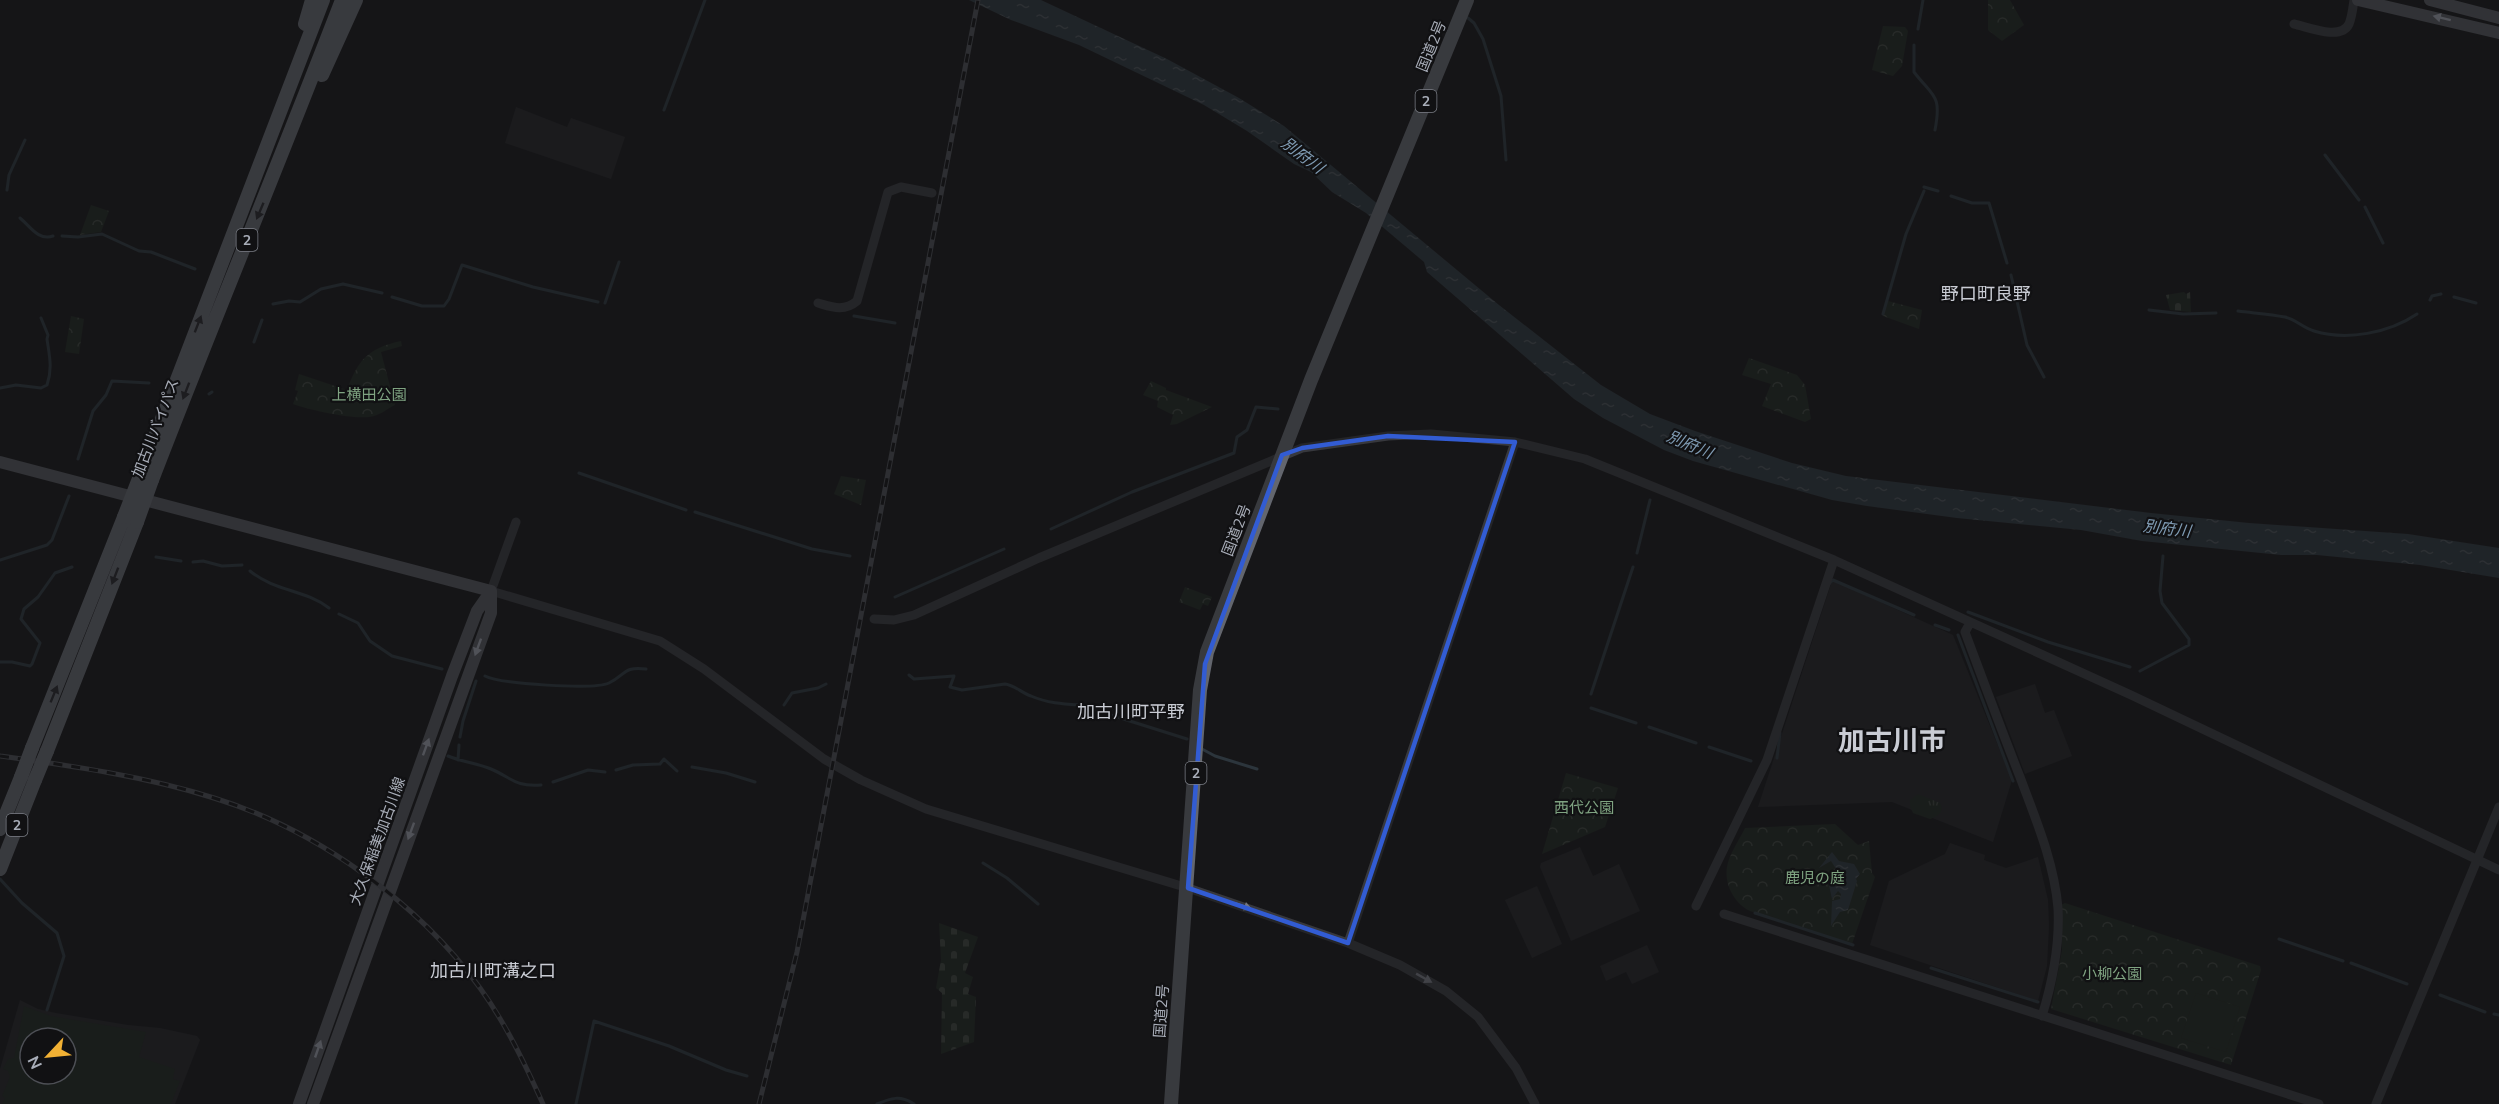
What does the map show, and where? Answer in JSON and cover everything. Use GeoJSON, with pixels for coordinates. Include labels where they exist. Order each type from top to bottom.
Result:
{"type":"FeatureCollection","features":[{"type":"Feature","properties":{"kind":"highway"},"geometry":{"type":"LineString","coordinates":[[267,144],[312,0]]}},
{"type":"Feature","properties":{"kind":"highway","name":"加古川バイパス"},"geometry":{"type":"LineString","coordinates":[[0,869],[47,751],[267,144],[323,0]]}},
{"type":"Feature","properties":{"kind":"highway","name":"加古川バイパス"},"geometry":{"type":"LineString","coordinates":[[146,478],[271,184],[342,0]]}},
{"type":"Feature","properties":{"kind":"highway"},"geometry":{"type":"LineString","coordinates":[[271,184],[356,0]]}},
{"type":"Feature","properties":{"kind":"highway","name":"国道2号"},"geometry":{"type":"LineString","coordinates":[[1171,1104],[1188,888],[1200,690],[1205,664],[1215,628],[1282,455],[1467,0]]}},
{"type":"Feature","properties":{"kind":"highway","name":"加古川バイパス"},"geometry":{"type":"LineString","coordinates":[[0,829],[32,748],[130,520]]}},
{"type":"Feature","properties":{"kind":"main road"},"geometry":{"type":"LineString","coordinates":[[2356,0],[2499,33]]}},
{"type":"Feature","properties":{"kind":"main road"},"geometry":{"type":"LineString","coordinates":[[2430,0],[2499,18]]}},
{"type":"Feature","properties":{"kind":"main road"},"geometry":{"type":"LineString","coordinates":[[0,462],[491,591]]}},
{"type":"Feature","properties":{"kind":"main road","name":"大久保稲美加古川線"},"geometry":{"type":"LineString","coordinates":[[299,1104],[452,676],[477,612],[491,591]]}},
{"type":"Feature","properties":{"kind":"main road","name":"大久保稲美加古川線"},"geometry":{"type":"LineString","coordinates":[[313,1104],[491,613],[491,591]]}},
{"type":"Feature","properties":{"kind":"street"},"geometry":{"type":"LineString","coordinates":[[2294,24],[2334,32],[2343,31],[2349,25],[2356,0]]}},
{"type":"Feature","properties":{"kind":"street"},"geometry":{"type":"LineString","coordinates":[[818,303],[840,309],[856,301],[888,192],[901,187],[932,193]]}},
{"type":"Feature","properties":{"kind":"street"},"geometry":{"type":"LineString","coordinates":[[874,620],[894,620],[914,615],[1039,558],[1302,448],[1341,441],[1431,434],[1515,442],[1585,459],[1834,560],[2131,694],[2499,870]]}},
{"type":"Feature","properties":{"kind":"street"},"geometry":{"type":"LineString","coordinates":[[1348,943],[1515,442]]}},
{"type":"Feature","properties":{"kind":"street"},"geometry":{"type":"LineString","coordinates":[[516,522],[491,591],[660,641],[704,669],[824,759],[861,780],[926,809],[1188,888],[1348,943],[1400,965],[1436,985],[1478,1017],[1505,1051],[1525,1082],[1535,1104]]}},
{"type":"Feature","properties":{"kind":"street"},"geometry":{"type":"LineString","coordinates":[[1696,906],[1767,760],[1834,560]]}},
{"type":"Feature","properties":{"kind":"street"},"geometry":{"type":"LineString","coordinates":[[1970,622],[1965,632],[2043,838],[2054,878],[2058,908],[2057,948],[2053,977],[2042,1016]]}},
{"type":"Feature","properties":{"kind":"street"},"geometry":{"type":"LineString","coordinates":[[2376,1104],[2499,807]]}},
{"type":"Feature","properties":{"kind":"street"},"geometry":{"type":"LineString","coordinates":[[1724,914],[2319,1104]]}},
{"type":"Feature","properties":{"kind":"highlighted area"},"geometry":{"type":"Polygon","coordinates":[[[1388,436],[1515,442],[1348,943],[1188,888],[1205,664],[1282,455],[1302,448],[1388,436]]]}},
{"type":"Feature","properties":{"kind":"shaded area"},"geometry":{"type":"Polygon","coordinates":[[[516,107],[567,127],[571,118],[625,137],[611,179],[505,143],[516,107]]]}},
{"type":"Feature","properties":{"kind":"shaded area"},"geometry":{"type":"Polygon","coordinates":[[[1834,581],[1953,635],[2012,780],[1993,842],[1892,802],[1758,807],[1831,584],[1834,581]]]}},
{"type":"Feature","properties":{"kind":"shaded area"},"geometry":{"type":"Polygon","coordinates":[[[2035,684],[2045,713],[2054,710],[2072,756],[2025,774],[1996,697],[2035,684]]]}},
{"type":"Feature","properties":{"kind":"shaded area"},"geometry":{"type":"Polygon","coordinates":[[[1950,843],[1985,855],[1984,860],[2006,868],[2038,857],[2048,900],[2049,926],[2047,966],[2038,1001],[1870,945],[1889,881],[1945,854],[1950,843]]]}},
{"type":"Feature","properties":{"kind":"shaded area"},"geometry":{"type":"Polygon","coordinates":[[[1580,847],[1593,876],[1619,864],[1640,911],[1571,941],[1540,867],[1541,863],[1580,847]]]}},
{"type":"Feature","properties":{"kind":"shaded area"},"geometry":{"type":"Polygon","coordinates":[[[1537,886],[1562,944],[1532,958],[1505,900],[1537,886]]]}},
{"type":"Feature","properties":{"kind":"shaded area"},"geometry":{"type":"Polygon","coordinates":[[[1647,945],[1659,972],[1632,984],[1626,972],[1606,981],[1600,966],[1647,945]]]}},
{"type":"Feature","properties":{"kind":"shaded area"},"geometry":{"type":"Polygon","coordinates":[[[20,1000],[38,1009],[56,1013],[160,1028],[197,1036],[200,1040],[175,1104],[0,1104],[0,1069],[20,1000]]]}},
{"type":"Feature","properties":{"kind":"green space"},"geometry":{"type":"Polygon","coordinates":[[[1988,0],[2010,0],[2024,25],[2002,41],[1988,30],[1988,0]]]}},
{"type":"Feature","properties":{"kind":"green space"},"geometry":{"type":"Polygon","coordinates":[[[1883,26],[1905,27],[1908,31],[1902,66],[1893,76],[1872,70],[1883,26]]]}},
{"type":"Feature","properties":{"kind":"green space"},"geometry":{"type":"Polygon","coordinates":[[[91,205],[109,211],[101,232],[80,235],[91,205]]]}},
{"type":"Feature","properties":{"kind":"green space"},"geometry":{"type":"Polygon","coordinates":[[[2184,292],[2186,294],[2190,292],[2191,312],[2170,310],[2166,295],[2184,292]]]}},
{"type":"Feature","properties":{"kind":"green space"},"geometry":{"type":"Polygon","coordinates":[[[1888,301],[1922,310],[1919,329],[1883,316],[1888,301]]]}},
{"type":"Feature","properties":{"kind":"green space"},"geometry":{"type":"Polygon","coordinates":[[[71,316],[84,319],[79,354],[65,352],[71,316]]]}},
{"type":"Feature","properties":{"kind":"green space","name":"上横田公園"},"geometry":{"type":"Polygon","coordinates":[[[401,341],[402,346],[381,352],[395,405],[374,416],[357,417],[321,412],[293,404],[298,391],[295,390],[299,374],[347,390],[355,371],[366,357],[380,347],[401,341]]]}},
{"type":"Feature","properties":{"kind":"green space"},"geometry":{"type":"Polygon","coordinates":[[[1749,358],[1797,375],[1805,385],[1811,419],[1805,422],[1762,406],[1771,384],[1742,375],[1749,358]]]}},
{"type":"Feature","properties":{"kind":"green space"},"geometry":{"type":"Polygon","coordinates":[[[1151,381],[1166,390],[1212,407],[1177,424],[1170,425],[1173,415],[1157,407],[1158,401],[1143,395],[1151,381]]]}},
{"type":"Feature","properties":{"kind":"green space"},"geometry":{"type":"Polygon","coordinates":[[[841,476],[866,480],[861,505],[834,494],[841,476]]]}},
{"type":"Feature","properties":{"kind":"green space"},"geometry":{"type":"Polygon","coordinates":[[[1185,587],[1212,597],[1208,606],[1203,604],[1200,610],[1179,602],[1185,587]]]}},
{"type":"Feature","properties":{"kind":"green space","name":"西代公園"},"geometry":{"type":"Polygon","coordinates":[[[1566,773],[1618,788],[1605,827],[1542,854],[1566,773]]]}},
{"type":"Feature","properties":{"kind":"green space"},"geometry":{"type":"Polygon","coordinates":[[[1918,794],[1940,803],[1942,809],[1940,813],[1930,819],[1913,813],[1910,800],[1918,794]]]}},
{"type":"Feature","properties":{"kind":"green space","name":"鹿児の庭"},"geometry":{"type":"Polygon","coordinates":[[[1835,824],[1858,845],[1869,841],[1872,873],[1875,877],[1852,944],[1750,911],[1735,899],[1727,880],[1727,867],[1745,828],[1835,824]]]}},
{"type":"Feature","properties":{"kind":"green space","name":"小柳公園"},"geometry":{"type":"Polygon","coordinates":[[[2065,903],[2260,966],[2261,970],[2231,1065],[2051,1009],[2062,950],[2061,905],[2065,903]]]}},
{"type":"Feature","properties":{"kind":"green space"},"geometry":{"type":"Polygon","coordinates":[[[939,923],[978,937],[965,973],[973,977],[968,994],[976,997],[974,1042],[941,1054],[942,993],[936,988],[941,960],[939,923]]]}},
{"type":"Feature","properties":{"kind":"green space"},"geometry":{"type":"Polygon","coordinates":[[[2196,993],[2240,1007],[2226,1052],[2181,1038],[2196,993]]]}},
{"type":"Feature","properties":{"kind":"green space"},"geometry":{"type":"Polygon","coordinates":[[[24,1006],[51,1016],[146,1032],[139,1057],[175,1069],[173,1079],[180,1081],[171,1104],[2,1104],[5,1098],[2,1096],[10,1077],[8,1071],[3,1069],[8,1059],[14,1058],[18,1037],[18,1086],[78,1086],[78,1026],[20,1026],[24,1006]]]}},
{"type":"Feature","properties":{"kind":"water","name":"別府川"},"geometry":{"type":"Polygon","coordinates":[[[969,0],[1041,0],[1167,59],[1239,98],[1284,126],[1499,305],[1601,385],[1650,414],[1695,431],[1792,463],[1846,476],[2151,513],[2249,523],[2408,534],[2499,548],[2499,578],[2420,565],[2317,555],[2281,555],[2142,541],[2081,530],[1957,518],[1867,506],[1832,500],[1693,461],[1664,450],[1603,418],[1574,399],[1427,272],[1424,262],[1366,213],[1332,192],[1311,172],[1294,164],[1247,131],[1204,105],[1079,45],[1011,20],[969,0]]]}},
{"type":"Feature","properties":{"kind":"water"},"geometry":{"type":"Polygon","coordinates":[[[1832,852],[1839,861],[1854,864],[1860,874],[1856,879],[1848,910],[1840,912],[1831,926],[1832,901],[1840,899],[1841,894],[1838,891],[1832,899],[1829,885],[1820,874],[1831,875],[1836,869],[1831,861],[1819,868],[1832,852]]]}},
{"type":"Feature","properties":{"kind":"waterway"},"geometry":{"type":"LineString","coordinates":[[664,110],[705,0]]}},
{"type":"Feature","properties":{"kind":"waterway"},"geometry":{"type":"LineString","coordinates":[[1918,29],[1923,0]]}},
{"type":"Feature","properties":{"kind":"waterway"},"geometry":{"type":"LineString","coordinates":[[1468,18],[1474,23],[1483,39],[1501,96],[1506,160]]}},
{"type":"Feature","properties":{"kind":"waterway"},"geometry":{"type":"LineString","coordinates":[[1914,45],[1914,72],[1931,92],[1936,102],[1935,130]]}},
{"type":"Feature","properties":{"kind":"waterway"},"geometry":{"type":"LineString","coordinates":[[7,190],[9,175],[25,140]]}},
{"type":"Feature","properties":{"kind":"waterway"},"geometry":{"type":"LineString","coordinates":[[2325,155],[2359,200]]}},
{"type":"Feature","properties":{"kind":"waterway"},"geometry":{"type":"LineString","coordinates":[[1924,187],[1938,191]]}},
{"type":"Feature","properties":{"kind":"waterway"},"geometry":{"type":"LineString","coordinates":[[1883,314],[1906,234],[1924,191]]}},
{"type":"Feature","properties":{"kind":"waterway"},"geometry":{"type":"LineString","coordinates":[[1951,196],[1972,203],[1989,203],[2007,263]]}},
{"type":"Feature","properties":{"kind":"waterway"},"geometry":{"type":"LineString","coordinates":[[2365,207],[2383,243]]}},
{"type":"Feature","properties":{"kind":"waterway"},"geometry":{"type":"LineString","coordinates":[[20,218],[39,235],[53,236]]}},
{"type":"Feature","properties":{"kind":"waterway"},"geometry":{"type":"LineString","coordinates":[[62,236],[102,234],[139,251],[151,252],[195,269]]}},
{"type":"Feature","properties":{"kind":"waterway"},"geometry":{"type":"LineString","coordinates":[[605,303],[619,262]]}},
{"type":"Feature","properties":{"kind":"waterway"},"geometry":{"type":"LineString","coordinates":[[392,297],[422,306],[444,306],[462,265],[533,287],[598,302]]}},
{"type":"Feature","properties":{"kind":"waterway"},"geometry":{"type":"LineString","coordinates":[[2011,275],[2027,345],[2044,377]]}},
{"type":"Feature","properties":{"kind":"waterway"},"geometry":{"type":"LineString","coordinates":[[273,304],[289,301],[300,302],[321,289],[343,284],[382,293]]}},
{"type":"Feature","properties":{"kind":"waterway"},"geometry":{"type":"LineString","coordinates":[[2430,300],[2432,296],[2441,294]]}},
{"type":"Feature","properties":{"kind":"waterway"},"geometry":{"type":"LineString","coordinates":[[2454,297],[2476,303]]}},
{"type":"Feature","properties":{"kind":"waterway"},"geometry":{"type":"LineString","coordinates":[[2149,310],[2183,314],[2216,313]]}},
{"type":"Feature","properties":{"kind":"waterway"},"geometry":{"type":"LineString","coordinates":[[2238,311],[2285,317],[2314,331],[2340,335],[2381,330],[2406,321],[2417,314]]}},
{"type":"Feature","properties":{"kind":"waterway"},"geometry":{"type":"LineString","coordinates":[[854,316],[895,323]]}},
{"type":"Feature","properties":{"kind":"waterway"},"geometry":{"type":"LineString","coordinates":[[0,388],[16,385],[41,388],[47,385],[50,367],[48,335],[41,318]]}},
{"type":"Feature","properties":{"kind":"waterway"},"geometry":{"type":"LineString","coordinates":[[254,342],[262,320]]}},
{"type":"Feature","properties":{"kind":"waterway"},"geometry":{"type":"LineString","coordinates":[[78,459],[93,411],[106,395],[112,381],[149,383]]}},
{"type":"Feature","properties":{"kind":"waterway"},"geometry":{"type":"LineString","coordinates":[[1051,529],[1132,492],[1234,453],[1237,437],[1247,430],[1256,407],[1278,409]]}},
{"type":"Feature","properties":{"kind":"waterway"},"geometry":{"type":"LineString","coordinates":[[579,473],[686,510]]}},
{"type":"Feature","properties":{"kind":"waterway"},"geometry":{"type":"LineString","coordinates":[[0,560],[47,545],[52,540],[69,496]]}},
{"type":"Feature","properties":{"kind":"waterway"},"geometry":{"type":"LineString","coordinates":[[1637,553],[1650,500]]}},
{"type":"Feature","properties":{"kind":"waterway"},"geometry":{"type":"LineString","coordinates":[[695,512],[812,549],[850,556]]}},
{"type":"Feature","properties":{"kind":"waterway"},"geometry":{"type":"LineString","coordinates":[[895,597],[1004,549]]}},
{"type":"Feature","properties":{"kind":"waterway"},"geometry":{"type":"LineString","coordinates":[[2140,671],[2189,645],[2189,639],[2162,603],[2160,591],[2163,556]]}},
{"type":"Feature","properties":{"kind":"waterway"},"geometry":{"type":"LineString","coordinates":[[156,557],[181,561]]}},
{"type":"Feature","properties":{"kind":"waterway"},"geometry":{"type":"LineString","coordinates":[[193,562],[203,561],[222,566],[242,565]]}},
{"type":"Feature","properties":{"kind":"waterway"},"geometry":{"type":"LineString","coordinates":[[0,662],[30,666],[32,664],[40,643],[21,619],[24,609],[38,597],[55,573],[72,567]]}},
{"type":"Feature","properties":{"kind":"waterway"},"geometry":{"type":"LineString","coordinates":[[1591,694],[1633,567]]}},
{"type":"Feature","properties":{"kind":"waterway"},"geometry":{"type":"LineString","coordinates":[[250,571],[270,583],[310,597],[329,608]]}},
{"type":"Feature","properties":{"kind":"waterway"},"geometry":{"type":"LineString","coordinates":[[1829,584],[1833,580],[1914,615]]}},
{"type":"Feature","properties":{"kind":"waterway"},"geometry":{"type":"LineString","coordinates":[[1968,612],[2048,642],[2130,667]]}},
{"type":"Feature","properties":{"kind":"waterway"},"geometry":{"type":"LineString","coordinates":[[339,614],[358,623],[370,641],[392,656],[442,669]]}},
{"type":"Feature","properties":{"kind":"waterway"},"geometry":{"type":"LineString","coordinates":[[1935,625],[1949,630]]}},
{"type":"Feature","properties":{"kind":"waterway"},"geometry":{"type":"LineString","coordinates":[[1958,635],[2013,781]]}},
{"type":"Feature","properties":{"kind":"waterway"},"geometry":{"type":"LineString","coordinates":[[485,676],[527,684],[585,686],[609,683],[629,670],[646,669]]}},
{"type":"Feature","properties":{"kind":"waterway"},"geometry":{"type":"LineString","coordinates":[[909,675],[914,679],[954,676],[950,687],[962,690],[1005,684],[1043,700],[1079,705],[1187,739]]}},
{"type":"Feature","properties":{"kind":"waterway"},"geometry":{"type":"LineString","coordinates":[[460,737],[476,681]]}},
{"type":"Feature","properties":{"kind":"waterway"},"geometry":{"type":"LineString","coordinates":[[784,705],[792,693],[818,688],[826,684]]}},
{"type":"Feature","properties":{"kind":"waterway"},"geometry":{"type":"LineString","coordinates":[[1591,708],[1636,723]]}},
{"type":"Feature","properties":{"kind":"waterway"},"geometry":{"type":"LineString","coordinates":[[1649,727],[1696,743]]}},
{"type":"Feature","properties":{"kind":"waterway"},"geometry":{"type":"LineString","coordinates":[[1777,758],[1780,733]]}},
{"type":"Feature","properties":{"kind":"waterway"},"geometry":{"type":"LineString","coordinates":[[458,760],[459,745]]}},
{"type":"Feature","properties":{"kind":"waterway"},"geometry":{"type":"LineString","coordinates":[[1709,747],[1751,761]]}},
{"type":"Feature","properties":{"kind":"waterway"},"geometry":{"type":"LineString","coordinates":[[1202,749],[1215,756],[1257,769]]}},
{"type":"Feature","properties":{"kind":"waterway"},"geometry":{"type":"LineString","coordinates":[[448,756],[486,767],[525,785],[541,785]]}},
{"type":"Feature","properties":{"kind":"waterway"},"geometry":{"type":"LineString","coordinates":[[616,770],[633,765],[660,764],[664,759],[677,771]]}},
{"type":"Feature","properties":{"kind":"waterway"},"geometry":{"type":"LineString","coordinates":[[692,767],[726,773],[755,782]]}},
{"type":"Feature","properties":{"kind":"waterway"},"geometry":{"type":"LineString","coordinates":[[553,782],[588,770],[605,772]]}},
{"type":"Feature","properties":{"kind":"waterway"},"geometry":{"type":"LineString","coordinates":[[983,863],[1007,878],[1038,904]]}},
{"type":"Feature","properties":{"kind":"waterway"},"geometry":{"type":"LineString","coordinates":[[0,879],[22,903],[57,933],[64,956],[47,1010]]}},
{"type":"Feature","properties":{"kind":"waterway"},"geometry":{"type":"LineString","coordinates":[[1755,913],[1853,945]]}},
{"type":"Feature","properties":{"kind":"waterway"},"geometry":{"type":"LineString","coordinates":[[2279,939],[2343,961]]}},
{"type":"Feature","properties":{"kind":"waterway"},"geometry":{"type":"LineString","coordinates":[[2351,963],[2407,984]]}},
{"type":"Feature","properties":{"kind":"waterway"},"geometry":{"type":"LineString","coordinates":[[1931,968],[2038,1002]]}},
{"type":"Feature","properties":{"kind":"waterway"},"geometry":{"type":"LineString","coordinates":[[2440,995],[2485,1012]]}},
{"type":"Feature","properties":{"kind":"waterway"},"geometry":{"type":"LineString","coordinates":[[2494,1014],[2499,1015]]}},
{"type":"Feature","properties":{"kind":"waterway"},"geometry":{"type":"LineString","coordinates":[[576,1104],[594,1021],[669,1046],[726,1070],[747,1076]]}},
{"type":"Feature","properties":{"kind":"waterway"},"geometry":{"type":"LineString","coordinates":[[877,1104],[895,1098],[914,1104]]}},
{"type":"Feature","properties":{"kind":"railway"},"geometry":{"type":"LineString","coordinates":[[759,1104],[797,952],[978,0]]}},
{"type":"Feature","properties":{"kind":"railway"},"geometry":{"type":"LineString","coordinates":[[0,756],[108,772],[214,798],[289,829],[362,872],[426,926],[455,956],[480,988],[507,1030],[543,1104]]}},
{"type":"Feature","properties":{"kind":"district","name":"野口町良野"},"geometry":{"type":"Point","coordinates":[1986,293]}},
{"type":"Feature","properties":{"kind":"district","name":"加古川町平野"},"geometry":{"type":"Point","coordinates":[1131,711]}},
{"type":"Feature","properties":{"kind":"district","name":"加古川市"},"geometry":{"type":"Point","coordinates":[1892,740]}},
{"type":"Feature","properties":{"kind":"district","name":"加古川町溝之口"},"geometry":{"type":"Point","coordinates":[493,970]}}]}
